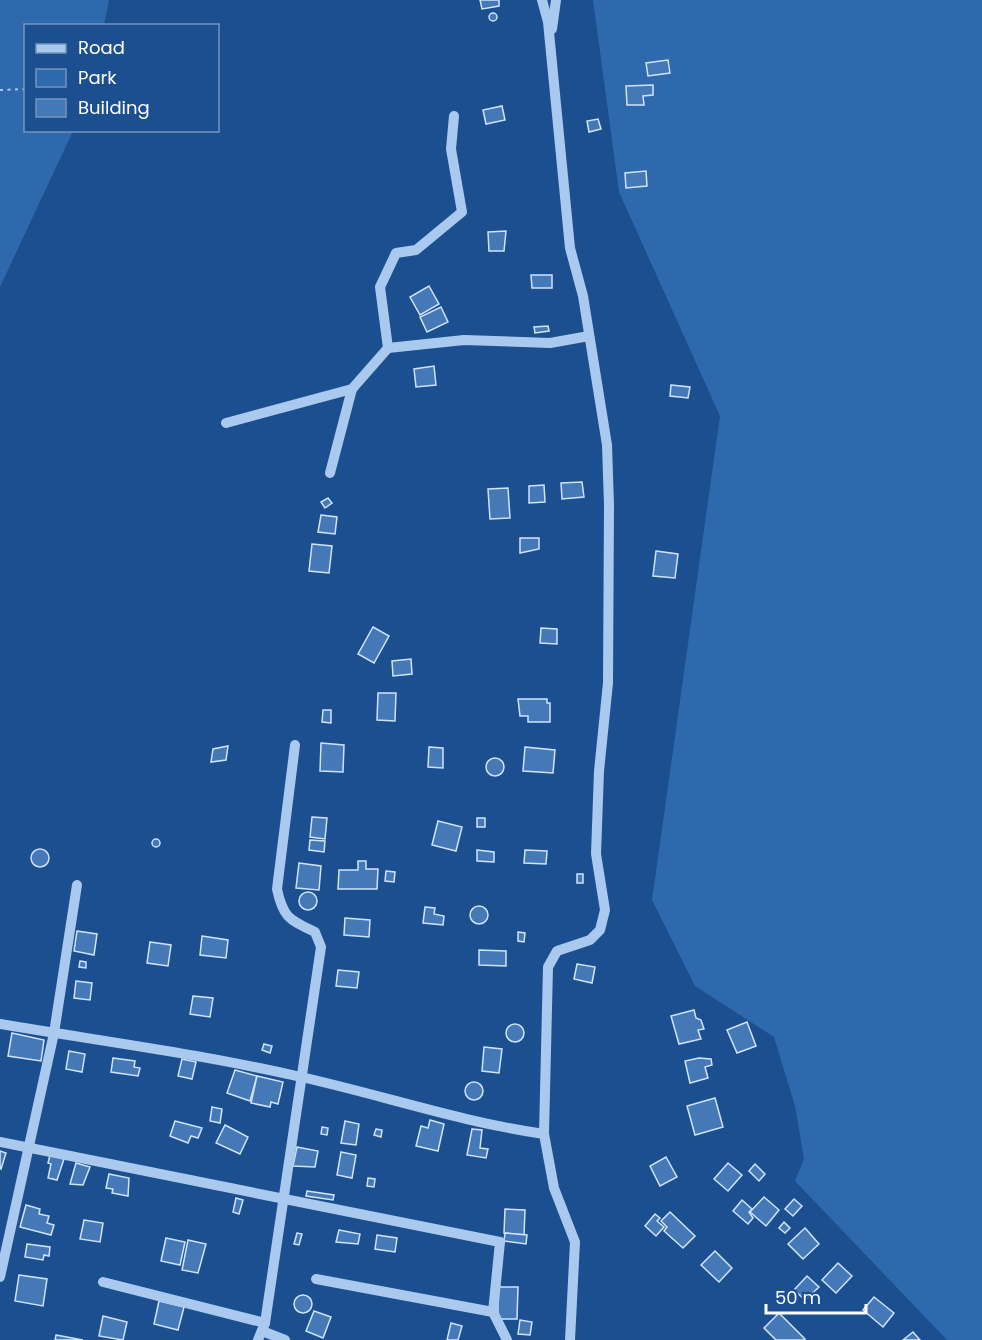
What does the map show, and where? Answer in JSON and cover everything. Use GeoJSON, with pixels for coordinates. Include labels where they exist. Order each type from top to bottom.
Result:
{"type":"FeatureCollection","features":[{"type":"Feature","properties":{"kind":"street"},"geometry":{"type":"LineString","coordinates":[[542,0],[550,47],[570,248],[584,296],[607,445],[609,505],[608,683],[599,771],[596,854],[605,910],[600,930],[590,940],[557,951],[549,967],[544,1134],[554,1188],[575,1242],[570,1340]]}},
{"type":"Feature","properties":{"kind":"street"},"geometry":{"type":"LineString","coordinates":[[550,47],[556,0]]}},
{"type":"Feature","properties":{"kind":"street"},"geometry":{"type":"LineString","coordinates":[[388,348],[380,287],[396,253],[416,250],[462,212],[452,149],[454,116]]}},
{"type":"Feature","properties":{"kind":"street"},"geometry":{"type":"LineString","coordinates":[[330,473],[352,389],[388,348],[464,340],[550,343],[589,336]]}},
{"type":"Feature","properties":{"kind":"street"},"geometry":{"type":"LineString","coordinates":[[226,423],[352,389]]}},
{"type":"Feature","properties":{"kind":"street"},"geometry":{"type":"LineString","coordinates":[[262,1332],[321,947],[315,932],[288,919],[280,907],[276,890],[296,745]]}},
{"type":"Feature","properties":{"kind":"street"},"geometry":{"type":"LineString","coordinates":[[0,1277],[54,1033],[77,885]]}},
{"type":"Feature","properties":{"kind":"street"},"geometry":{"type":"LineString","coordinates":[[0,1024],[181,1052],[302,1077],[421,1110],[544,1134]]}},
{"type":"Feature","properties":{"kind":"street"},"geometry":{"type":"LineString","coordinates":[[0,1142],[500,1242],[493,1312],[507,1340]]}},
{"type":"Feature","properties":{"kind":"street"},"geometry":{"type":"LineString","coordinates":[[316,1279],[493,1312]]}},
{"type":"Feature","properties":{"kind":"street"},"geometry":{"type":"LineString","coordinates":[[103,1282],[285,1340]]}},
{"type":"Feature","properties":{"kind":"path"},"geometry":{"type":"LineString","coordinates":[[0,90],[24,88]]}},
{"type":"Feature","properties":{"kind":"green space"},"geometry":{"type":"Polygon","coordinates":[[[0,0],[109,0],[104,24],[24,24],[24,132],[73,132],[0,287],[0,0]]]}},
{"type":"Feature","properties":{"kind":"green space"},"geometry":{"type":"Polygon","coordinates":[[[593,0],[982,0],[982,1340],[947,1340],[795,1181],[804,1159],[795,1106],[774,1037],[695,986],[652,900],[720,416],[619,192],[593,0]]]}},
{"type":"Feature","properties":{"kind":"building"},"geometry":{"type":"Polygon","coordinates":[[[480,0],[499,0],[499,6],[482,9],[480,0]]]}},
{"type":"Feature","properties":{"kind":"building"},"geometry":{"type":"Polygon","coordinates":[[[493,13],[497,17],[493,21],[489,17],[493,13]]]}},
{"type":"Feature","properties":{"kind":"building"},"geometry":{"type":"Polygon","coordinates":[[[668,60],[670,73],[648,76],[646,63],[668,60]]]}},
{"type":"Feature","properties":{"kind":"building"},"geometry":{"type":"Polygon","coordinates":[[[653,85],[653,95],[643,96],[644,105],[627,105],[626,86],[653,85]]]}},
{"type":"Feature","properties":{"kind":"building"},"geometry":{"type":"Polygon","coordinates":[[[502,106],[505,120],[486,124],[483,110],[502,106]]]}},
{"type":"Feature","properties":{"kind":"building"},"geometry":{"type":"Polygon","coordinates":[[[598,119],[601,129],[589,132],[587,121],[598,119]]]}},
{"type":"Feature","properties":{"kind":"building"},"geometry":{"type":"Polygon","coordinates":[[[646,171],[647,186],[626,188],[625,173],[646,171]]]}},
{"type":"Feature","properties":{"kind":"building"},"geometry":{"type":"Polygon","coordinates":[[[506,231],[504,251],[489,251],[488,232],[506,231]]]}},
{"type":"Feature","properties":{"kind":"building"},"geometry":{"type":"Polygon","coordinates":[[[531,275],[552,275],[552,288],[532,288],[531,275]]]}},
{"type":"Feature","properties":{"kind":"building"},"geometry":{"type":"Polygon","coordinates":[[[429,286],[439,304],[420,315],[410,297],[429,286]]]}},
{"type":"Feature","properties":{"kind":"building"},"geometry":{"type":"Polygon","coordinates":[[[441,307],[448,322],[427,332],[420,317],[441,307]]]}},
{"type":"Feature","properties":{"kind":"building"},"geometry":{"type":"Polygon","coordinates":[[[548,326],[549,331],[535,333],[534,327],[548,326]]]}},
{"type":"Feature","properties":{"kind":"building"},"geometry":{"type":"Polygon","coordinates":[[[434,366],[436,385],[416,387],[414,369],[434,366]]]}},
{"type":"Feature","properties":{"kind":"building"},"geometry":{"type":"Polygon","coordinates":[[[671,385],[690,387],[688,398],[670,396],[671,385]]]}},
{"type":"Feature","properties":{"kind":"building"},"geometry":{"type":"Polygon","coordinates":[[[582,482],[584,497],[562,499],[561,483],[582,482]]]}},
{"type":"Feature","properties":{"kind":"building"},"geometry":{"type":"Polygon","coordinates":[[[544,485],[545,502],[529,503],[529,486],[544,485]]]}},
{"type":"Feature","properties":{"kind":"building"},"geometry":{"type":"Polygon","coordinates":[[[508,488],[510,518],[490,519],[488,489],[508,488]]]}},
{"type":"Feature","properties":{"kind":"building"},"geometry":{"type":"Polygon","coordinates":[[[328,498],[332,503],[325,508],[321,502],[328,498]]]}},
{"type":"Feature","properties":{"kind":"building"},"geometry":{"type":"Polygon","coordinates":[[[321,515],[337,517],[335,534],[318,532],[321,515]]]}},
{"type":"Feature","properties":{"kind":"building"},"geometry":{"type":"Polygon","coordinates":[[[520,538],[539,538],[539,549],[520,553],[520,538]]]}},
{"type":"Feature","properties":{"kind":"building"},"geometry":{"type":"Polygon","coordinates":[[[312,544],[332,546],[329,573],[309,571],[312,544]]]}},
{"type":"Feature","properties":{"kind":"building"},"geometry":{"type":"Polygon","coordinates":[[[656,551],[678,554],[675,578],[653,576],[656,551]]]}},
{"type":"Feature","properties":{"kind":"building"},"geometry":{"type":"Polygon","coordinates":[[[373,627],[389,636],[374,663],[358,654],[373,627]]]}},
{"type":"Feature","properties":{"kind":"building"},"geometry":{"type":"Polygon","coordinates":[[[541,628],[557,629],[557,644],[540,643],[541,628]]]}},
{"type":"Feature","properties":{"kind":"building"},"geometry":{"type":"Polygon","coordinates":[[[411,659],[412,674],[393,676],[392,661],[411,659]]]}},
{"type":"Feature","properties":{"kind":"building"},"geometry":{"type":"Polygon","coordinates":[[[378,693],[396,693],[395,721],[377,720],[378,693]]]}},
{"type":"Feature","properties":{"kind":"building"},"geometry":{"type":"Polygon","coordinates":[[[518,699],[547,699],[547,703],[550,703],[550,722],[528,722],[528,716],[520,716],[518,699]]]}},
{"type":"Feature","properties":{"kind":"building"},"geometry":{"type":"Polygon","coordinates":[[[323,710],[331,710],[331,723],[322,722],[323,710]]]}},
{"type":"Feature","properties":{"kind":"building"},"geometry":{"type":"Polygon","coordinates":[[[321,743],[344,745],[343,772],[320,771],[321,743]]]}},
{"type":"Feature","properties":{"kind":"building"},"geometry":{"type":"Polygon","coordinates":[[[228,746],[226,760],[211,762],[213,749],[228,746]]]}},
{"type":"Feature","properties":{"kind":"building"},"geometry":{"type":"Polygon","coordinates":[[[429,747],[443,748],[443,768],[428,767],[429,747]]]}},
{"type":"Feature","properties":{"kind":"building"},"geometry":{"type":"Polygon","coordinates":[[[525,747],[555,750],[553,773],[523,771],[525,747]]]}},
{"type":"Feature","properties":{"kind":"building"},"geometry":{"type":"Polygon","coordinates":[[[495,758],[501,761],[504,767],[501,773],[495,776],[489,773],[486,767],[489,761],[495,758]]]}},
{"type":"Feature","properties":{"kind":"building"},"geometry":{"type":"Polygon","coordinates":[[[312,817],[327,818],[325,839],[310,837],[312,817]]]}},
{"type":"Feature","properties":{"kind":"building"},"geometry":{"type":"Polygon","coordinates":[[[477,818],[485,818],[485,827],[477,827],[477,818]]]}},
{"type":"Feature","properties":{"kind":"building"},"geometry":{"type":"Polygon","coordinates":[[[438,821],[462,827],[456,851],[432,845],[438,821]]]}},
{"type":"Feature","properties":{"kind":"building"},"geometry":{"type":"Polygon","coordinates":[[[156,839],[160,843],[156,847],[152,843],[156,839]]]}},
{"type":"Feature","properties":{"kind":"building"},"geometry":{"type":"Polygon","coordinates":[[[310,840],[325,841],[324,852],[309,850],[310,840]]]}},
{"type":"Feature","properties":{"kind":"building"},"geometry":{"type":"Polygon","coordinates":[[[40,849],[46,852],[49,858],[46,864],[40,867],[34,864],[31,858],[34,852],[40,849]]]}},
{"type":"Feature","properties":{"kind":"building"},"geometry":{"type":"Polygon","coordinates":[[[477,850],[494,852],[494,862],[477,861],[477,850]]]}},
{"type":"Feature","properties":{"kind":"building"},"geometry":{"type":"Polygon","coordinates":[[[525,850],[547,851],[546,864],[524,863],[525,850]]]}},
{"type":"Feature","properties":{"kind":"building"},"geometry":{"type":"Polygon","coordinates":[[[358,861],[366,861],[366,869],[378,869],[377,889],[338,889],[339,870],[358,870],[358,861]]]}},
{"type":"Feature","properties":{"kind":"building"},"geometry":{"type":"Polygon","coordinates":[[[299,863],[321,866],[319,890],[296,888],[299,863]]]}},
{"type":"Feature","properties":{"kind":"building"},"geometry":{"type":"Polygon","coordinates":[[[386,871],[395,872],[394,882],[385,881],[386,871]]]}},
{"type":"Feature","properties":{"kind":"building"},"geometry":{"type":"Polygon","coordinates":[[[577,874],[583,874],[583,883],[577,883],[577,874]]]}},
{"type":"Feature","properties":{"kind":"building"},"geometry":{"type":"Polygon","coordinates":[[[308,892],[314,895],[317,901],[314,907],[308,910],[302,907],[299,901],[302,895],[308,892]]]}},
{"type":"Feature","properties":{"kind":"building"},"geometry":{"type":"Polygon","coordinates":[[[479,906],[485,909],[488,915],[485,921],[479,924],[473,921],[470,915],[473,909],[479,906]]]}},
{"type":"Feature","properties":{"kind":"building"},"geometry":{"type":"Polygon","coordinates":[[[425,907],[435,908],[434,914],[444,916],[443,925],[423,923],[425,907]]]}},
{"type":"Feature","properties":{"kind":"building"},"geometry":{"type":"Polygon","coordinates":[[[345,918],[370,920],[369,937],[344,935],[345,918]]]}},
{"type":"Feature","properties":{"kind":"building"},"geometry":{"type":"Polygon","coordinates":[[[77,931],[97,934],[94,955],[74,951],[77,931]]]}},
{"type":"Feature","properties":{"kind":"building"},"geometry":{"type":"Polygon","coordinates":[[[518,932],[525,933],[524,942],[518,941],[518,932]]]}},
{"type":"Feature","properties":{"kind":"building"},"geometry":{"type":"Polygon","coordinates":[[[202,936],[228,940],[226,958],[200,955],[202,936]]]}},
{"type":"Feature","properties":{"kind":"building"},"geometry":{"type":"Polygon","coordinates":[[[150,942],[171,945],[168,966],[147,963],[150,942]]]}},
{"type":"Feature","properties":{"kind":"building"},"geometry":{"type":"Polygon","coordinates":[[[479,950],[506,951],[506,966],[479,965],[479,950]]]}},
{"type":"Feature","properties":{"kind":"building"},"geometry":{"type":"Polygon","coordinates":[[[80,961],[86,962],[86,968],[79,967],[80,961]]]}},
{"type":"Feature","properties":{"kind":"building"},"geometry":{"type":"Polygon","coordinates":[[[577,964],[595,967],[592,983],[574,979],[577,964]]]}},
{"type":"Feature","properties":{"kind":"building"},"geometry":{"type":"Polygon","coordinates":[[[338,970],[359,972],[357,988],[336,986],[338,970]]]}},
{"type":"Feature","properties":{"kind":"building"},"geometry":{"type":"Polygon","coordinates":[[[76,981],[92,983],[90,1000],[74,998],[76,981]]]}},
{"type":"Feature","properties":{"kind":"building"},"geometry":{"type":"Polygon","coordinates":[[[193,996],[213,998],[210,1017],[190,1014],[193,996]]]}},
{"type":"Feature","properties":{"kind":"building"},"geometry":{"type":"Polygon","coordinates":[[[694,1010],[696,1018],[701,1020],[704,1029],[698,1030],[701,1039],[679,1044],[671,1016],[694,1010]]]}},
{"type":"Feature","properties":{"kind":"building"},"geometry":{"type":"Polygon","coordinates":[[[747,1022],[756,1046],[737,1053],[727,1030],[747,1022]]]}},
{"type":"Feature","properties":{"kind":"building"},"geometry":{"type":"Polygon","coordinates":[[[515,1024],[521,1027],[524,1033],[521,1039],[515,1042],[509,1039],[506,1033],[509,1027],[515,1024]]]}},
{"type":"Feature","properties":{"kind":"building"},"geometry":{"type":"Polygon","coordinates":[[[12,1033],[44,1040],[41,1061],[8,1056],[12,1033]]]}},
{"type":"Feature","properties":{"kind":"building"},"geometry":{"type":"Polygon","coordinates":[[[264,1044],[272,1046],[270,1053],[262,1050],[264,1044]]]}},
{"type":"Feature","properties":{"kind":"building"},"geometry":{"type":"Polygon","coordinates":[[[484,1047],[502,1049],[499,1073],[482,1071],[484,1047]]]}},
{"type":"Feature","properties":{"kind":"building"},"geometry":{"type":"Polygon","coordinates":[[[69,1051],[85,1054],[82,1072],[66,1069],[69,1051]]]}},
{"type":"Feature","properties":{"kind":"building"},"geometry":{"type":"Polygon","coordinates":[[[113,1058],[135,1061],[134,1067],[140,1068],[138,1076],[111,1072],[113,1058]]]}},
{"type":"Feature","properties":{"kind":"building"},"geometry":{"type":"Polygon","coordinates":[[[699,1058],[711,1059],[712,1065],[705,1067],[708,1078],[690,1083],[685,1061],[699,1058]]]}},
{"type":"Feature","properties":{"kind":"building"},"geometry":{"type":"Polygon","coordinates":[[[182,1059],[196,1062],[192,1079],[178,1076],[182,1059]]]}},
{"type":"Feature","properties":{"kind":"building"},"geometry":{"type":"Polygon","coordinates":[[[235,1070],[257,1076],[250,1101],[227,1093],[235,1070]]]}},
{"type":"Feature","properties":{"kind":"building"},"geometry":{"type":"Polygon","coordinates":[[[257,1076],[283,1082],[278,1104],[271,1102],[270,1107],[251,1103],[257,1076]]]}},
{"type":"Feature","properties":{"kind":"building"},"geometry":{"type":"Polygon","coordinates":[[[474,1082],[480,1085],[483,1091],[480,1097],[474,1100],[468,1097],[465,1091],[468,1085],[474,1082]]]}},
{"type":"Feature","properties":{"kind":"building"},"geometry":{"type":"Polygon","coordinates":[[[715,1098],[723,1127],[695,1135],[687,1106],[715,1098]]]}},
{"type":"Feature","properties":{"kind":"building"},"geometry":{"type":"Polygon","coordinates":[[[212,1107],[222,1109],[220,1123],[210,1121],[212,1107]]]}},
{"type":"Feature","properties":{"kind":"building"},"geometry":{"type":"Polygon","coordinates":[[[430,1120],[444,1124],[438,1151],[416,1146],[421,1126],[428,1128],[430,1120]]]}},
{"type":"Feature","properties":{"kind":"building"},"geometry":{"type":"Polygon","coordinates":[[[175,1121],[202,1128],[198,1138],[191,1136],[188,1143],[170,1136],[175,1121]]]}},
{"type":"Feature","properties":{"kind":"building"},"geometry":{"type":"Polygon","coordinates":[[[345,1121],[359,1124],[356,1145],[341,1143],[345,1121]]]}},
{"type":"Feature","properties":{"kind":"building"},"geometry":{"type":"Polygon","coordinates":[[[225,1125],[248,1137],[240,1154],[216,1143],[225,1125]]]}},
{"type":"Feature","properties":{"kind":"building"},"geometry":{"type":"Polygon","coordinates":[[[322,1127],[328,1128],[327,1135],[321,1134],[322,1127]]]}},
{"type":"Feature","properties":{"kind":"building"},"geometry":{"type":"Polygon","coordinates":[[[376,1129],[382,1130],[381,1137],[374,1135],[376,1129]]]}},
{"type":"Feature","properties":{"kind":"building"},"geometry":{"type":"Polygon","coordinates":[[[472,1129],[482,1130],[480,1148],[488,1149],[486,1158],[467,1155],[472,1129]]]}},
{"type":"Feature","properties":{"kind":"building"},"geometry":{"type":"Polygon","coordinates":[[[297,1147],[318,1151],[315,1167],[293,1166],[297,1147]]]}},
{"type":"Feature","properties":{"kind":"building"},"geometry":{"type":"Polygon","coordinates":[[[0,1151],[6,1153],[1,1169],[0,1168],[0,1151]]]}},
{"type":"Feature","properties":{"kind":"building"},"geometry":{"type":"Polygon","coordinates":[[[341,1152],[356,1155],[352,1178],[337,1175],[341,1152]]]}},
{"type":"Feature","properties":{"kind":"building"},"geometry":{"type":"Polygon","coordinates":[[[50,1155],[64,1159],[57,1180],[48,1178],[50,1155]]]}},
{"type":"Feature","properties":{"kind":"building"},"geometry":{"type":"Polygon","coordinates":[[[666,1157],[677,1177],[660,1186],[650,1166],[666,1157]]]}},
{"type":"Feature","properties":{"kind":"building"},"geometry":{"type":"Polygon","coordinates":[[[76,1163],[90,1167],[83,1185],[70,1184],[76,1163]]]}},
{"type":"Feature","properties":{"kind":"building"},"geometry":{"type":"Polygon","coordinates":[[[728,1163],[742,1175],[728,1191],[714,1179],[728,1163]]]}},
{"type":"Feature","properties":{"kind":"building"},"geometry":{"type":"Polygon","coordinates":[[[755,1164],[765,1174],[759,1181],[749,1171],[755,1164]]]}},
{"type":"Feature","properties":{"kind":"building"},"geometry":{"type":"Polygon","coordinates":[[[109,1174],[129,1178],[128,1196],[112,1193],[113,1189],[106,1188],[109,1174]]]}},
{"type":"Feature","properties":{"kind":"building"},"geometry":{"type":"Polygon","coordinates":[[[368,1178],[375,1179],[374,1187],[367,1186],[368,1178]]]}},
{"type":"Feature","properties":{"kind":"building"},"geometry":{"type":"Polygon","coordinates":[[[307,1191],[334,1195],[333,1200],[306,1196],[307,1191]]]}},
{"type":"Feature","properties":{"kind":"building"},"geometry":{"type":"Polygon","coordinates":[[[764,1197],[779,1210],[766,1226],[750,1212],[764,1197]]]}},
{"type":"Feature","properties":{"kind":"building"},"geometry":{"type":"Polygon","coordinates":[[[236,1198],[243,1200],[239,1214],[233,1212],[236,1198]]]}},
{"type":"Feature","properties":{"kind":"building"},"geometry":{"type":"Polygon","coordinates":[[[794,1199],[802,1206],[793,1216],[785,1209],[794,1199]]]}},
{"type":"Feature","properties":{"kind":"building"},"geometry":{"type":"Polygon","coordinates":[[[742,1200],[752,1209],[749,1212],[753,1218],[748,1224],[733,1211],[742,1200]]]}},
{"type":"Feature","properties":{"kind":"building"},"geometry":{"type":"Polygon","coordinates":[[[26,1205],[40,1209],[39,1214],[49,1216],[47,1223],[54,1225],[51,1235],[20,1227],[26,1205]]]}},
{"type":"Feature","properties":{"kind":"building"},"geometry":{"type":"Polygon","coordinates":[[[505,1209],[525,1210],[524,1235],[504,1233],[505,1209]]]}},
{"type":"Feature","properties":{"kind":"building"},"geometry":{"type":"Polygon","coordinates":[[[670,1212],[695,1236],[683,1248],[664,1231],[667,1227],[661,1221],[670,1212]]]}},
{"type":"Feature","properties":{"kind":"building"},"geometry":{"type":"Polygon","coordinates":[[[655,1214],[660,1218],[657,1221],[664,1227],[656,1236],[645,1226],[655,1214]]]}},
{"type":"Feature","properties":{"kind":"building"},"geometry":{"type":"Polygon","coordinates":[[[84,1220],[103,1223],[100,1242],[80,1239],[84,1220]]]}},
{"type":"Feature","properties":{"kind":"building"},"geometry":{"type":"Polygon","coordinates":[[[784,1222],[790,1228],[785,1233],[779,1228],[784,1222]]]}},
{"type":"Feature","properties":{"kind":"building"},"geometry":{"type":"Polygon","coordinates":[[[805,1228],[819,1244],[803,1259],[788,1244],[805,1228]]]}},
{"type":"Feature","properties":{"kind":"building"},"geometry":{"type":"Polygon","coordinates":[[[339,1230],[360,1234],[358,1244],[336,1242],[339,1230]]]}},
{"type":"Feature","properties":{"kind":"building"},"geometry":{"type":"Polygon","coordinates":[[[297,1233],[302,1234],[299,1245],[294,1244],[297,1233]]]}},
{"type":"Feature","properties":{"kind":"building"},"geometry":{"type":"Polygon","coordinates":[[[505,1233],[527,1235],[526,1244],[504,1241],[505,1233]]]}},
{"type":"Feature","properties":{"kind":"building"},"geometry":{"type":"Polygon","coordinates":[[[377,1235],[397,1238],[395,1252],[375,1249],[377,1235]]]}},
{"type":"Feature","properties":{"kind":"building"},"geometry":{"type":"Polygon","coordinates":[[[166,1238],[185,1242],[180,1265],[161,1261],[166,1238]]]}},
{"type":"Feature","properties":{"kind":"building"},"geometry":{"type":"Polygon","coordinates":[[[188,1240],[206,1244],[198,1273],[182,1270],[188,1240]]]}},
{"type":"Feature","properties":{"kind":"building"},"geometry":{"type":"Polygon","coordinates":[[[27,1244],[50,1247],[49,1256],[44,1255],[43,1260],[25,1257],[27,1244]]]}},
{"type":"Feature","properties":{"kind":"building"},"geometry":{"type":"Polygon","coordinates":[[[715,1251],[732,1268],[719,1282],[701,1265],[715,1251]]]}},
{"type":"Feature","properties":{"kind":"building"},"geometry":{"type":"Polygon","coordinates":[[[838,1263],[852,1276],[836,1293],[822,1280],[838,1263]]]}},
{"type":"Feature","properties":{"kind":"building"},"geometry":{"type":"Polygon","coordinates":[[[19,1275],[47,1279],[43,1306],[15,1301],[19,1275]]]}},
{"type":"Feature","properties":{"kind":"building"},"geometry":{"type":"Polygon","coordinates":[[[807,1276],[819,1287],[805,1300],[794,1290],[807,1276]]]}},
{"type":"Feature","properties":{"kind":"building"},"geometry":{"type":"Polygon","coordinates":[[[498,1287],[518,1287],[517,1319],[498,1319],[498,1287]]]}},
{"type":"Feature","properties":{"kind":"building"},"geometry":{"type":"Polygon","coordinates":[[[303,1295],[309,1298],[312,1304],[309,1310],[303,1313],[297,1310],[294,1304],[297,1298],[303,1295]]]}},
{"type":"Feature","properties":{"kind":"building"},"geometry":{"type":"Polygon","coordinates":[[[874,1297],[894,1313],[883,1327],[863,1310],[874,1297]]]}},
{"type":"Feature","properties":{"kind":"building"},"geometry":{"type":"Polygon","coordinates":[[[159,1301],[184,1307],[178,1330],[154,1324],[159,1301]]]}},
{"type":"Feature","properties":{"kind":"building"},"geometry":{"type":"Polygon","coordinates":[[[314,1311],[331,1317],[323,1338],[306,1331],[314,1311]]]}},
{"type":"Feature","properties":{"kind":"building"},"geometry":{"type":"Polygon","coordinates":[[[779,1313],[804,1340],[776,1340],[764,1328],[779,1313]]]}},
{"type":"Feature","properties":{"kind":"building"},"geometry":{"type":"Polygon","coordinates":[[[103,1316],[127,1322],[123,1340],[99,1336],[103,1316]]]}},
{"type":"Feature","properties":{"kind":"building"},"geometry":{"type":"Polygon","coordinates":[[[520,1320],[532,1322],[530,1335],[518,1334],[520,1320]]]}},
{"type":"Feature","properties":{"kind":"building"},"geometry":{"type":"Polygon","coordinates":[[[451,1323],[462,1326],[458,1340],[447,1340],[451,1323]]]}},
{"type":"Feature","properties":{"kind":"building"},"geometry":{"type":"Polygon","coordinates":[[[913,1332],[920,1340],[903,1340],[913,1332]]]}},
{"type":"Feature","properties":{"kind":"building"},"geometry":{"type":"Polygon","coordinates":[[[56,1335],[83,1340],[55,1340],[56,1335]]]}}]}
